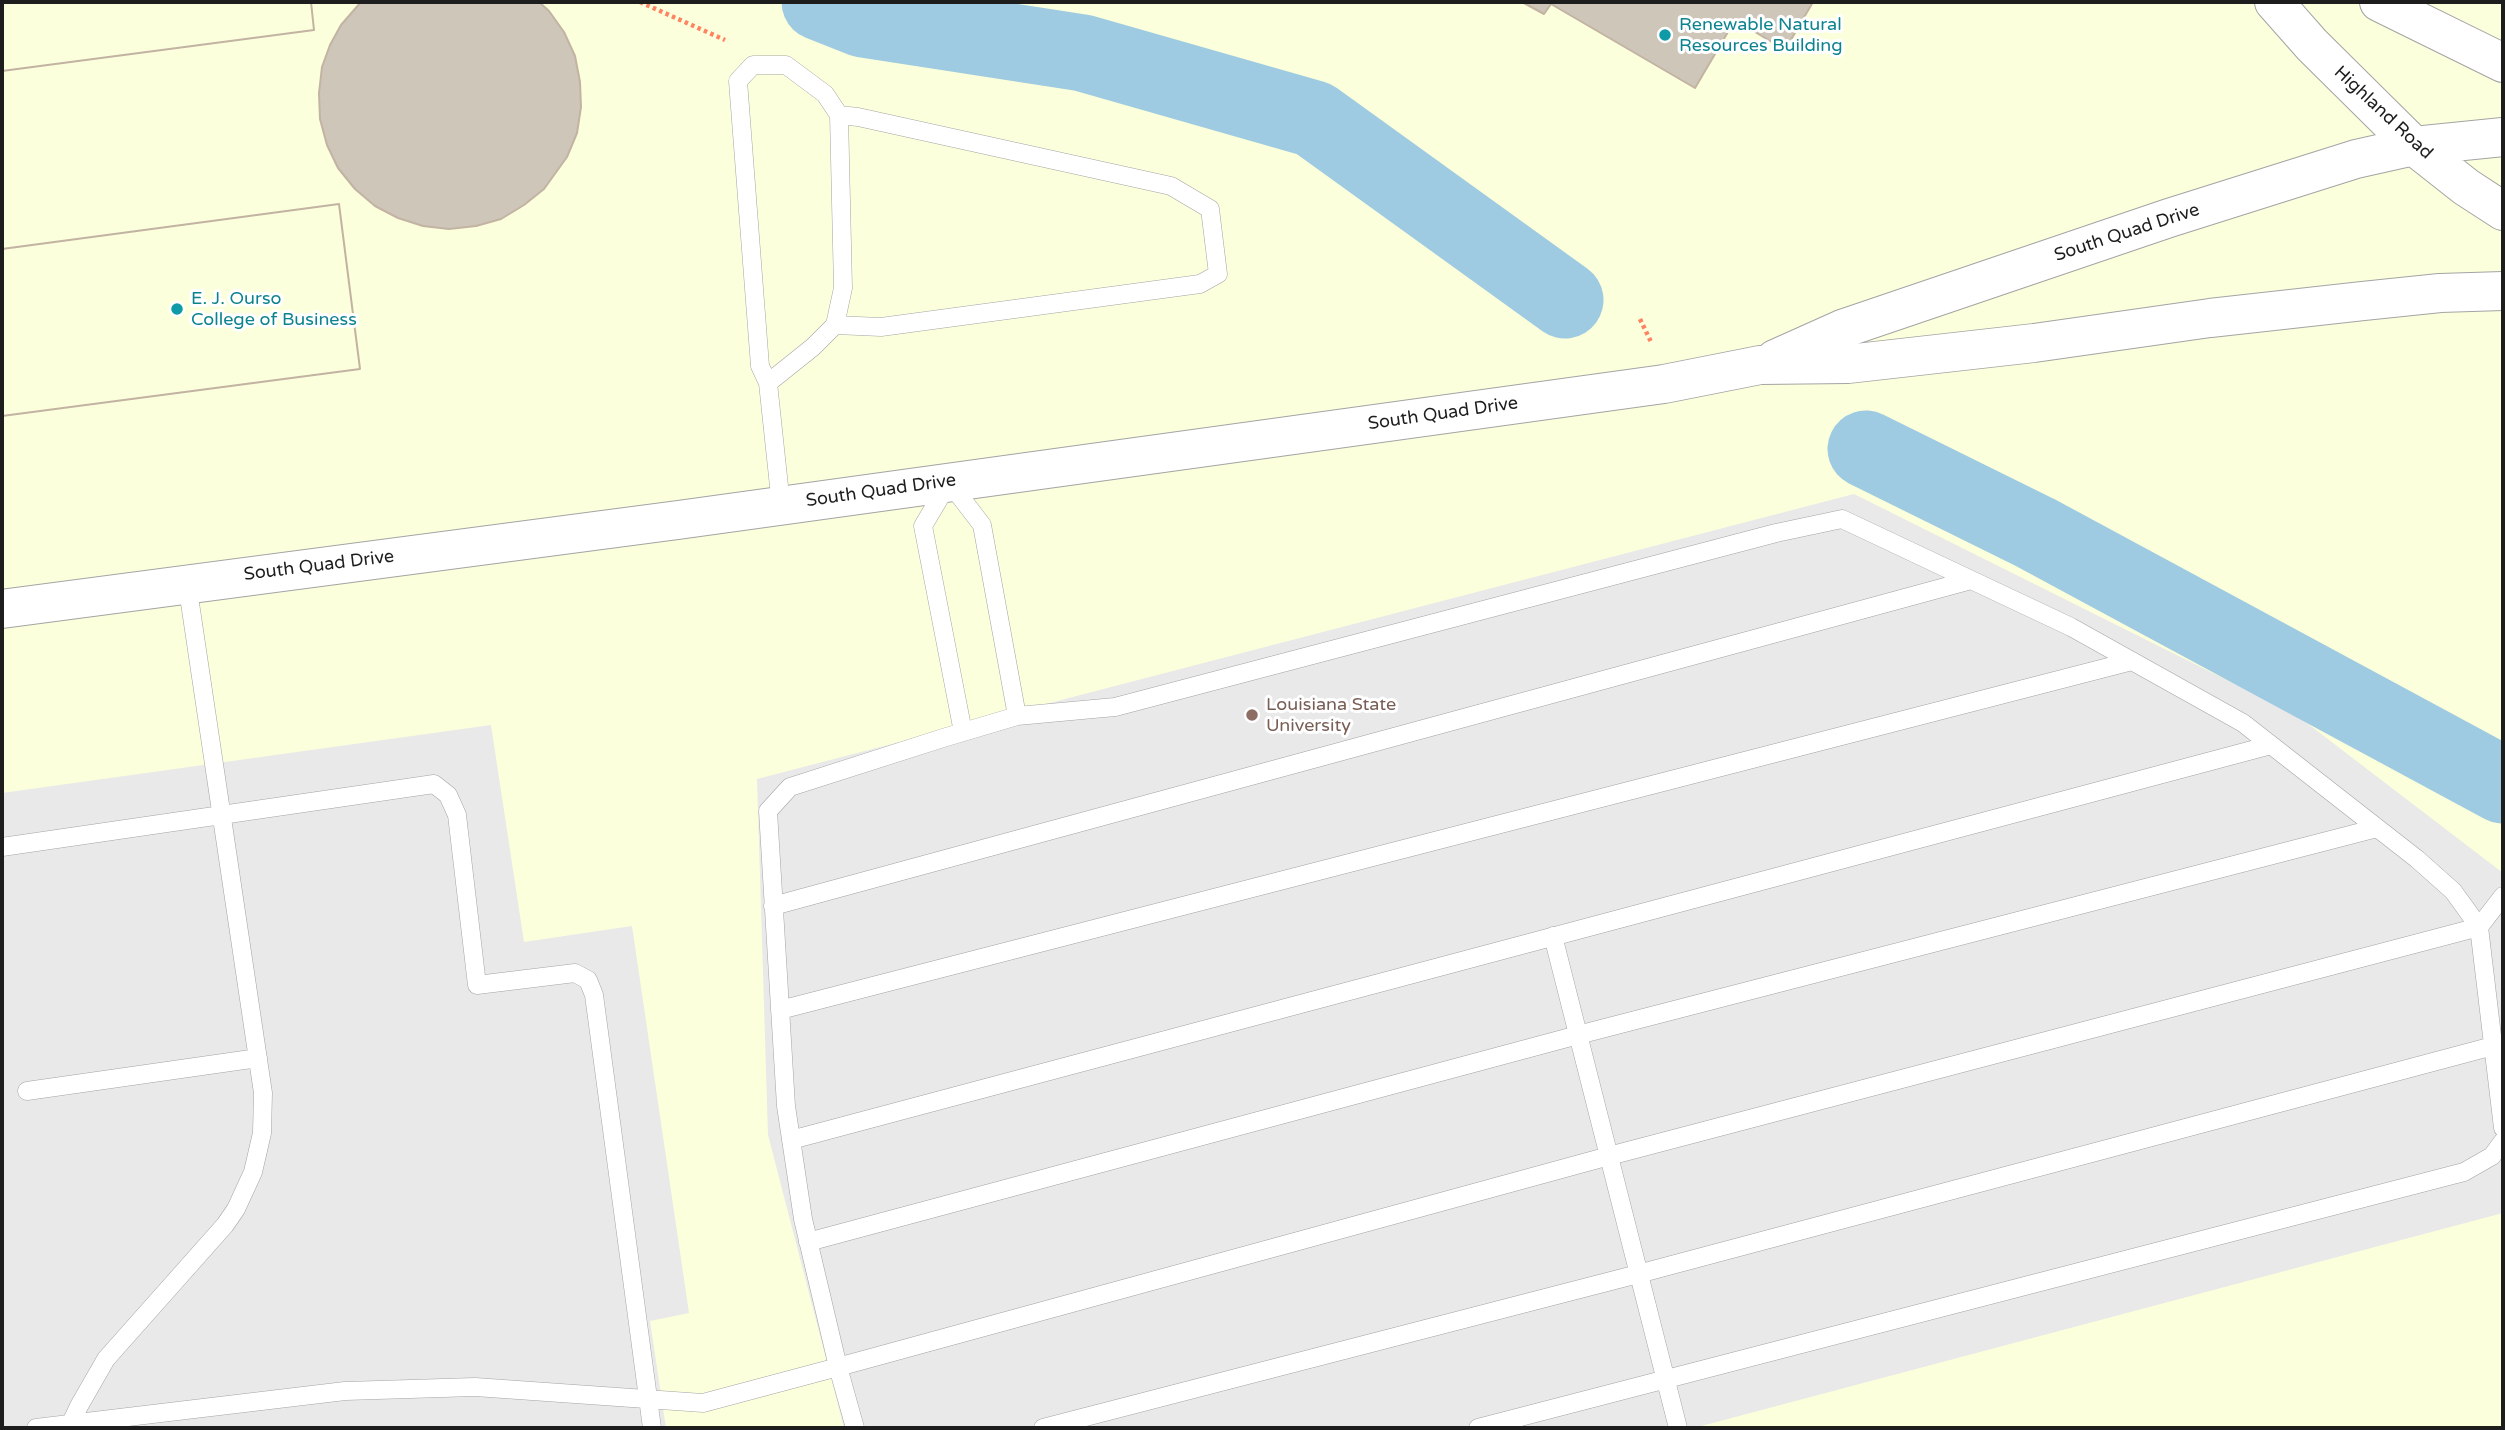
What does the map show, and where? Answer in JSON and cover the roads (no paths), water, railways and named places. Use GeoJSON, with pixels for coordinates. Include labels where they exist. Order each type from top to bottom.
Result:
{"type":"FeatureCollection","features":[{"type":"Feature","properties":{"kind":"street","name":"Highland Road"},"geometry":{"type":"LineString","coordinates":[[2274,2],[2312,45],[2414,146],[2466,187],[2503,211]]}},
{"type":"Feature","properties":{"kind":"street"},"geometry":{"type":"LineString","coordinates":[[2379,2],[2503,63]]}},
{"type":"Feature","properties":{"kind":"street","name":"South Quad Drive"},"geometry":{"type":"LineString","coordinates":[[1760,365],[1842,329],[2343,163],[2414,146],[2503,137]]}},
{"type":"Feature","properties":{"kind":"street","name":"South Quad Drive"},"geometry":{"type":"LineString","coordinates":[[2,609],[1664,384],[1760,365],[1848,364],[2034,344],[2210,318],[2440,293],[2503,291]]}},
{"type":"Feature","properties":{"kind":"lane"},"geometry":{"type":"LineString","coordinates":[[768,383],[835,325],[843,288],[839,115],[825,94],[786,65],[753,65],[738,81],[760,366],[768,383],[781,505]]}},
{"type":"Feature","properties":{"kind":"lane"},"geometry":{"type":"LineString","coordinates":[[835,325],[881,327],[1200,284],[1218,274],[1209,209],[1171,186],[839,115]]}},
{"type":"Feature","properties":{"kind":"lane"},"geometry":{"type":"LineString","coordinates":[[963,732],[923,526],[949,482],[982,525],[1017,716]]}},
{"type":"Feature","properties":{"kind":"lane"},"geometry":{"type":"LineString","coordinates":[[855,1428],[808,1242],[786,1106],[768,811],[790,787],[1017,716],[1115,707],[1776,533],[1842,519],[2071,627],[2243,723],[2453,891],[2479,927],[2503,1128]]}},
{"type":"Feature","properties":{"kind":"lane"},"geometry":{"type":"LineString","coordinates":[[773,906],[1971,580]]}},
{"type":"Feature","properties":{"kind":"lane"},"geometry":{"type":"LineString","coordinates":[[72,1426],[94,1377],[106,1359],[225,1225],[245,1191],[259,1153],[262,1133],[263,1093],[187,583]]}},
{"type":"Feature","properties":{"kind":"lane"},"geometry":{"type":"LineString","coordinates":[[780,1010],[2132,661]]}},
{"type":"Feature","properties":{"kind":"lane"},"geometry":{"type":"LineString","coordinates":[[791,1140],[2271,744]]}},
{"type":"Feature","properties":{"kind":"lane"},"geometry":{"type":"LineString","coordinates":[[2,847],[433,784],[448,795],[457,815],[477,985],[575,972],[588,979],[594,995],[652,1428]]}},
{"type":"Feature","properties":{"kind":"lane"},"geometry":{"type":"LineString","coordinates":[[808,1242],[1578,1035],[2377,828]]}},
{"type":"Feature","properties":{"kind":"lane"},"geometry":{"type":"LineString","coordinates":[[36,1428],[72,1426],[345,1391],[475,1387],[703,1403],[1609,1156],[2479,927],[2503,896]]}},
{"type":"Feature","properties":{"kind":"lane"},"geometry":{"type":"LineString","coordinates":[[1553,936],[1678,1428]]}},
{"type":"Feature","properties":{"kind":"lane"},"geometry":{"type":"LineString","coordinates":[[1043,1428],[2493,1046]]}},
{"type":"Feature","properties":{"kind":"lane"},"geometry":{"type":"LineString","coordinates":[[27,1091],[258,1058]]}},
{"type":"Feature","properties":{"kind":"lane"},"geometry":{"type":"LineString","coordinates":[[1478,1428],[2464,1172],[2492,1156],[2503,1141]]}},
{"type":"Feature","properties":{"kind":"waterway"},"geometry":{"type":"LineString","coordinates":[[820,2],[863,19],[1083,53],[1314,119],[1565,300]]}},
{"type":"Feature","properties":{"kind":"waterway"},"geometry":{"type":"LineString","coordinates":[[1866,449],[2036,533],[2503,785]]}},
{"type":"Feature","properties":{"kind":"place","name":"Renewable Natural Resources Building"},"geometry":{"type":"Point","coordinates":[1665,35]}},
{"type":"Feature","properties":{"kind":"place","name":"E. J. Ourso College of Business"},"geometry":{"type":"Point","coordinates":[177,309]}},
{"type":"Feature","properties":{"kind":"place","name":"Louisiana State University"},"geometry":{"type":"Point","coordinates":[1252,715]}}]}
